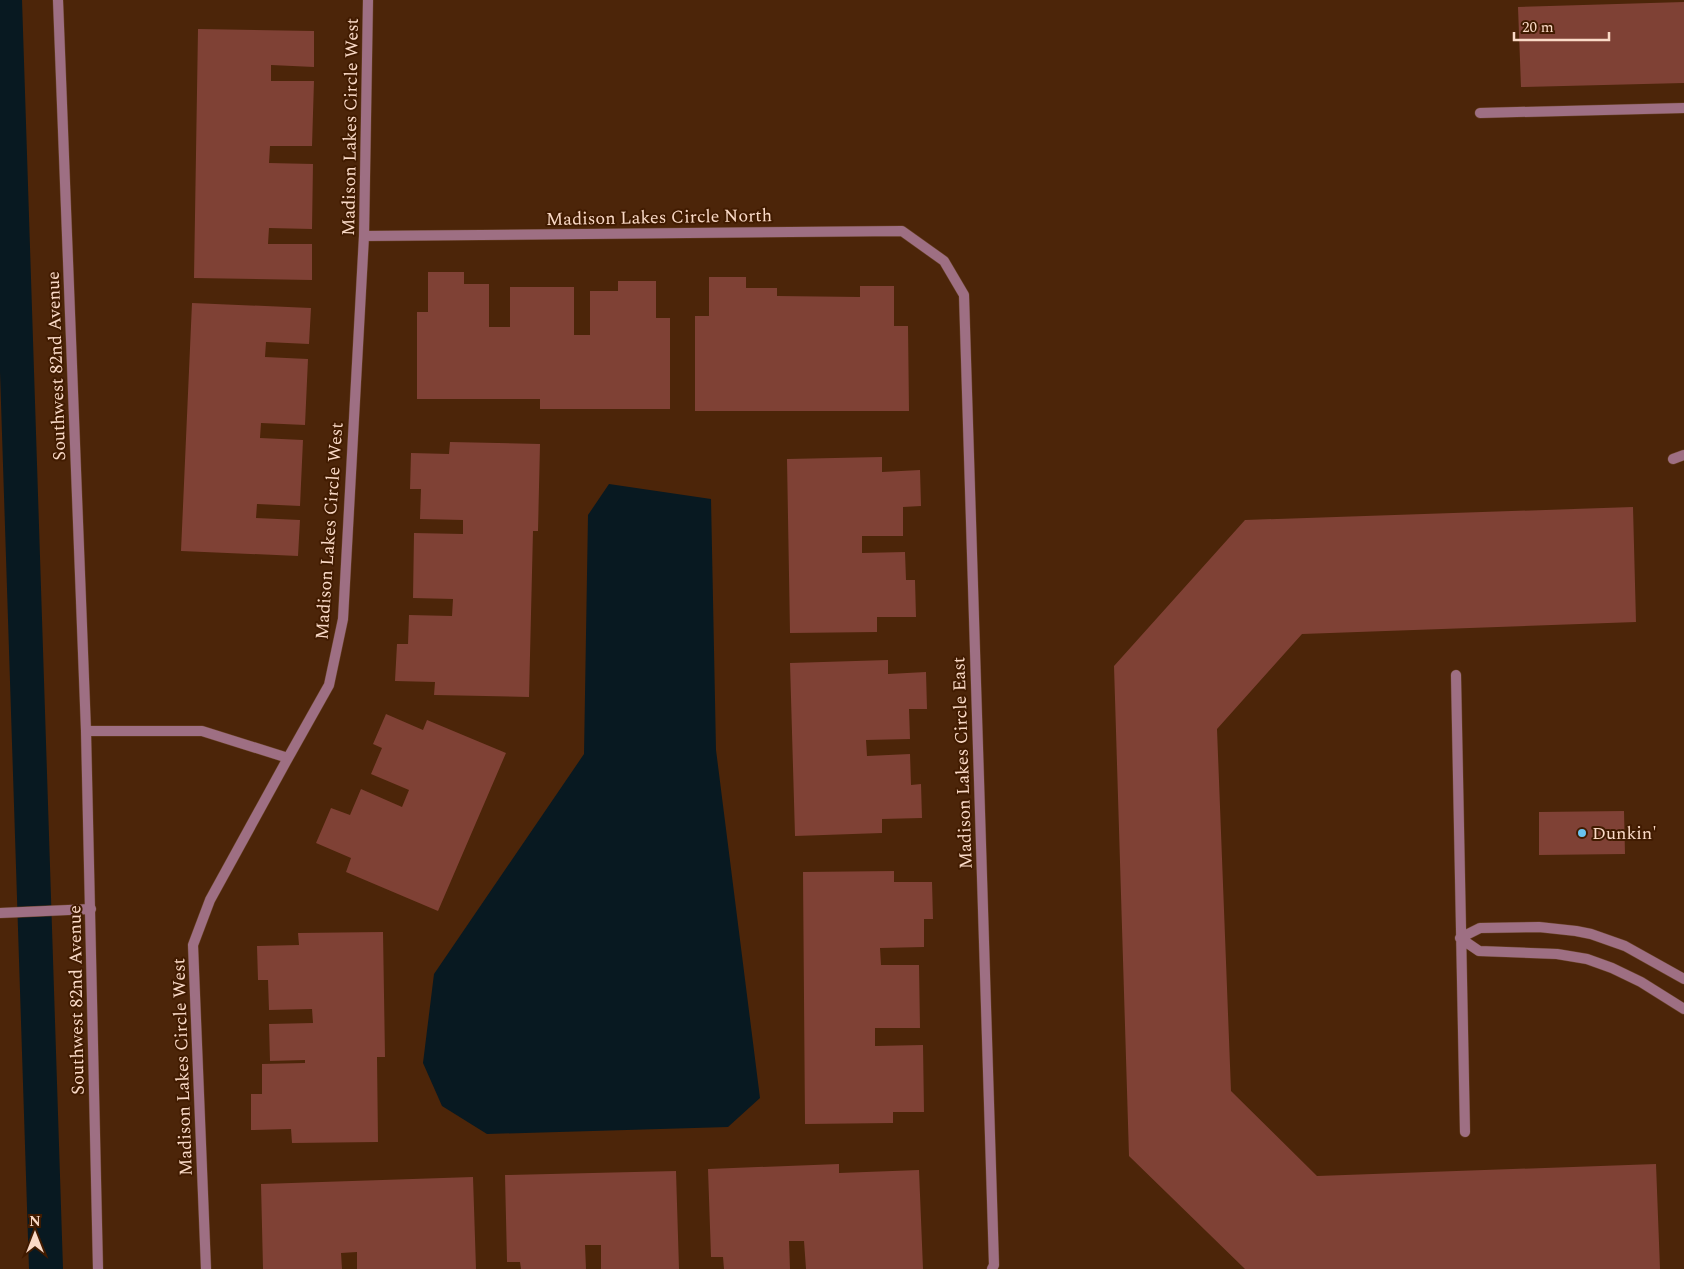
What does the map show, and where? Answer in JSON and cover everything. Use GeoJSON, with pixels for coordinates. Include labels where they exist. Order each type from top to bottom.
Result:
{"type":"FeatureCollection","features":[{"type":"Feature","properties":{"kind":"street","name":"Southwest 82nd Avenue"},"geometry":{"type":"LineString","coordinates":[[58,0],[86,731],[98,1269]]}},
{"type":"Feature","properties":{"kind":"street","name":"Madison Lakes Circle West"},"geometry":{"type":"LineString","coordinates":[[206,1269],[193,945],[210,900],[330,685],[343,619],[364,236],[368,0]]}},
{"type":"Feature","properties":{"kind":"street"},"geometry":{"type":"LineString","coordinates":[[1480,113],[1684,108]]}},
{"type":"Feature","properties":{"kind":"street","name":"Madison Lakes Circle North"},"geometry":{"type":"LineString","coordinates":[[364,236],[902,231],[944,261]]}},
{"type":"Feature","properties":{"kind":"street","name":"Madison Lakes Circle East"},"geometry":{"type":"LineString","coordinates":[[944,261],[964,295],[994,1255],[992,1269]]}},
{"type":"Feature","properties":{"kind":"street"},"geometry":{"type":"LineString","coordinates":[[1684,455],[1673,459],[1684,461]]}},
{"type":"Feature","properties":{"kind":"street"},"geometry":{"type":"LineString","coordinates":[[1456,675],[1465,1132]]}},
{"type":"Feature","properties":{"kind":"street"},"geometry":{"type":"LineString","coordinates":[[86,731],[202,731],[288,758]]}},
{"type":"Feature","properties":{"kind":"street"},"geometry":{"type":"LineString","coordinates":[[2,913],[91,909]]}},
{"type":"Feature","properties":{"kind":"street"},"geometry":{"type":"LineString","coordinates":[[1460,938],[1480,928],[1539,927],[1576,931],[1591,934],[1625,946],[1684,979]]}},
{"type":"Feature","properties":{"kind":"street"},"geometry":{"type":"LineString","coordinates":[[1460,938],[1479,951],[1557,954],[1587,958],[1641,982],[1684,1009]]}},
{"type":"Feature","properties":{"kind":"water"},"geometry":{"type":"Polygon","coordinates":[[[609,484],[711,499],[716,750],[760,1098],[728,1127],[487,1134],[442,1106],[423,1063],[434,974],[584,754],[588,515],[609,484]]]}},
{"type":"Feature","properties":{"kind":"building"},"geometry":{"type":"Polygon","coordinates":[[[1684,2],[1684,83],[1521,87],[1518,7],[1684,2]]]}},
{"type":"Feature","properties":{"kind":"building"},"geometry":{"type":"Polygon","coordinates":[[[198,29],[314,31],[314,67],[271,65],[271,81],[314,81],[312,146],[270,146],[269,163],[313,164],[312,229],[269,228],[268,244],[312,244],[312,280],[194,278],[198,29]]]}},
{"type":"Feature","properties":{"kind":"building"},"geometry":{"type":"Polygon","coordinates":[[[428,272],[464,272],[464,284],[489,284],[489,327],[510,327],[510,287],[574,287],[574,335],[590,335],[590,291],[618,291],[618,281],[656,281],[656,318],[670,318],[670,409],[540,409],[540,399],[417,399],[417,312],[428,312],[428,272]]]}},
{"type":"Feature","properties":{"kind":"building"},"geometry":{"type":"Polygon","coordinates":[[[709,277],[746,277],[746,288],[777,288],[777,296],[860,297],[860,286],[894,286],[894,326],[908,326],[909,411],[695,411],[695,316],[709,316],[709,277]]]}},
{"type":"Feature","properties":{"kind":"building"},"geometry":{"type":"Polygon","coordinates":[[[192,303],[311,308],[309,344],[266,342],[265,357],[308,359],[305,425],[261,423],[260,438],[303,440],[300,506],[257,504],[256,518],[300,520],[298,556],[181,551],[192,303]]]}},
{"type":"Feature","properties":{"kind":"building"},"geometry":{"type":"Polygon","coordinates":[[[450,442],[540,444],[538,531],[533,531],[529,697],[434,695],[435,682],[395,681],[397,644],[408,644],[409,615],[452,616],[453,599],[413,598],[414,533],[463,534],[463,520],[420,519],[421,489],[410,489],[411,453],[449,454],[450,442]]]}},
{"type":"Feature","properties":{"kind":"building"},"geometry":{"type":"Polygon","coordinates":[[[882,457],[882,472],[920,470],[921,506],[903,507],[903,536],[862,536],[862,553],[905,552],[906,580],[915,580],[916,617],[877,617],[877,632],[790,633],[787,459],[882,457]]]}},
{"type":"Feature","properties":{"kind":"building"},"geometry":{"type":"Polygon","coordinates":[[[1633,507],[1636,622],[1302,634],[1217,729],[1231,1091],[1317,1176],[1656,1164],[1660,1269],[1245,1269],[1129,1156],[1114,666],[1245,520],[1633,507]]]}},
{"type":"Feature","properties":{"kind":"building"},"geometry":{"type":"Polygon","coordinates":[[[888,660],[888,674],[926,672],[927,709],[909,709],[910,739],[866,740],[867,756],[910,754],[911,785],[921,784],[922,818],[882,819],[882,833],[795,836],[790,663],[888,660]]]}},
{"type":"Feature","properties":{"kind":"building"},"geometry":{"type":"Polygon","coordinates":[[[386,714],[423,730],[427,720],[506,753],[438,911],[346,872],[351,858],[316,843],[331,808],[350,815],[361,789],[402,807],[409,790],[371,774],[382,748],[373,744],[386,714]]]}},
{"type":"Feature","properties":{"kind":"building","name":"Dunkin'"},"geometry":{"type":"Polygon","coordinates":[[[1624,811],[1625,854],[1539,855],[1539,812],[1624,811]]]}},
{"type":"Feature","properties":{"kind":"building"},"geometry":{"type":"Polygon","coordinates":[[[894,871],[894,882],[932,882],[933,919],[924,919],[924,947],[880,948],[881,965],[919,965],[920,1028],[875,1028],[875,1046],[923,1045],[924,1112],[893,1112],[893,1123],[805,1124],[803,872],[894,871]]]}},
{"type":"Feature","properties":{"kind":"building"},"geometry":{"type":"Polygon","coordinates":[[[383,932],[385,1057],[377,1057],[378,1142],[292,1143],[291,1129],[251,1130],[251,1094],[262,1094],[262,1064],[305,1063],[305,1060],[270,1061],[269,1024],[313,1023],[312,1009],[269,1010],[268,980],[258,980],[257,946],[299,945],[298,933],[383,932]]]}},
{"type":"Feature","properties":{"kind":"building"},"geometry":{"type":"Polygon","coordinates":[[[839,1164],[839,1173],[919,1170],[923,1269],[806,1269],[804,1241],[789,1241],[790,1269],[724,1269],[723,1257],[711,1257],[708,1169],[839,1164]]]}},
{"type":"Feature","properties":{"kind":"building"},"geometry":{"type":"Polygon","coordinates":[[[676,1171],[679,1269],[601,1269],[601,1245],[585,1245],[586,1269],[521,1269],[520,1262],[507,1262],[505,1175],[676,1171]]]}},
{"type":"Feature","properties":{"kind":"building"},"geometry":{"type":"Polygon","coordinates":[[[473,1177],[476,1269],[357,1269],[357,1252],[341,1253],[342,1269],[263,1269],[261,1184],[473,1177]]]}},
{"type":"Feature","properties":{"kind":"waterway"},"geometry":{"type":"LineString","coordinates":[[5,0],[46,1269]]}},
{"type":"Feature","properties":{"kind":"place","name":"Dunkin'"},"geometry":{"type":"Point","coordinates":[1582,833]}}]}
